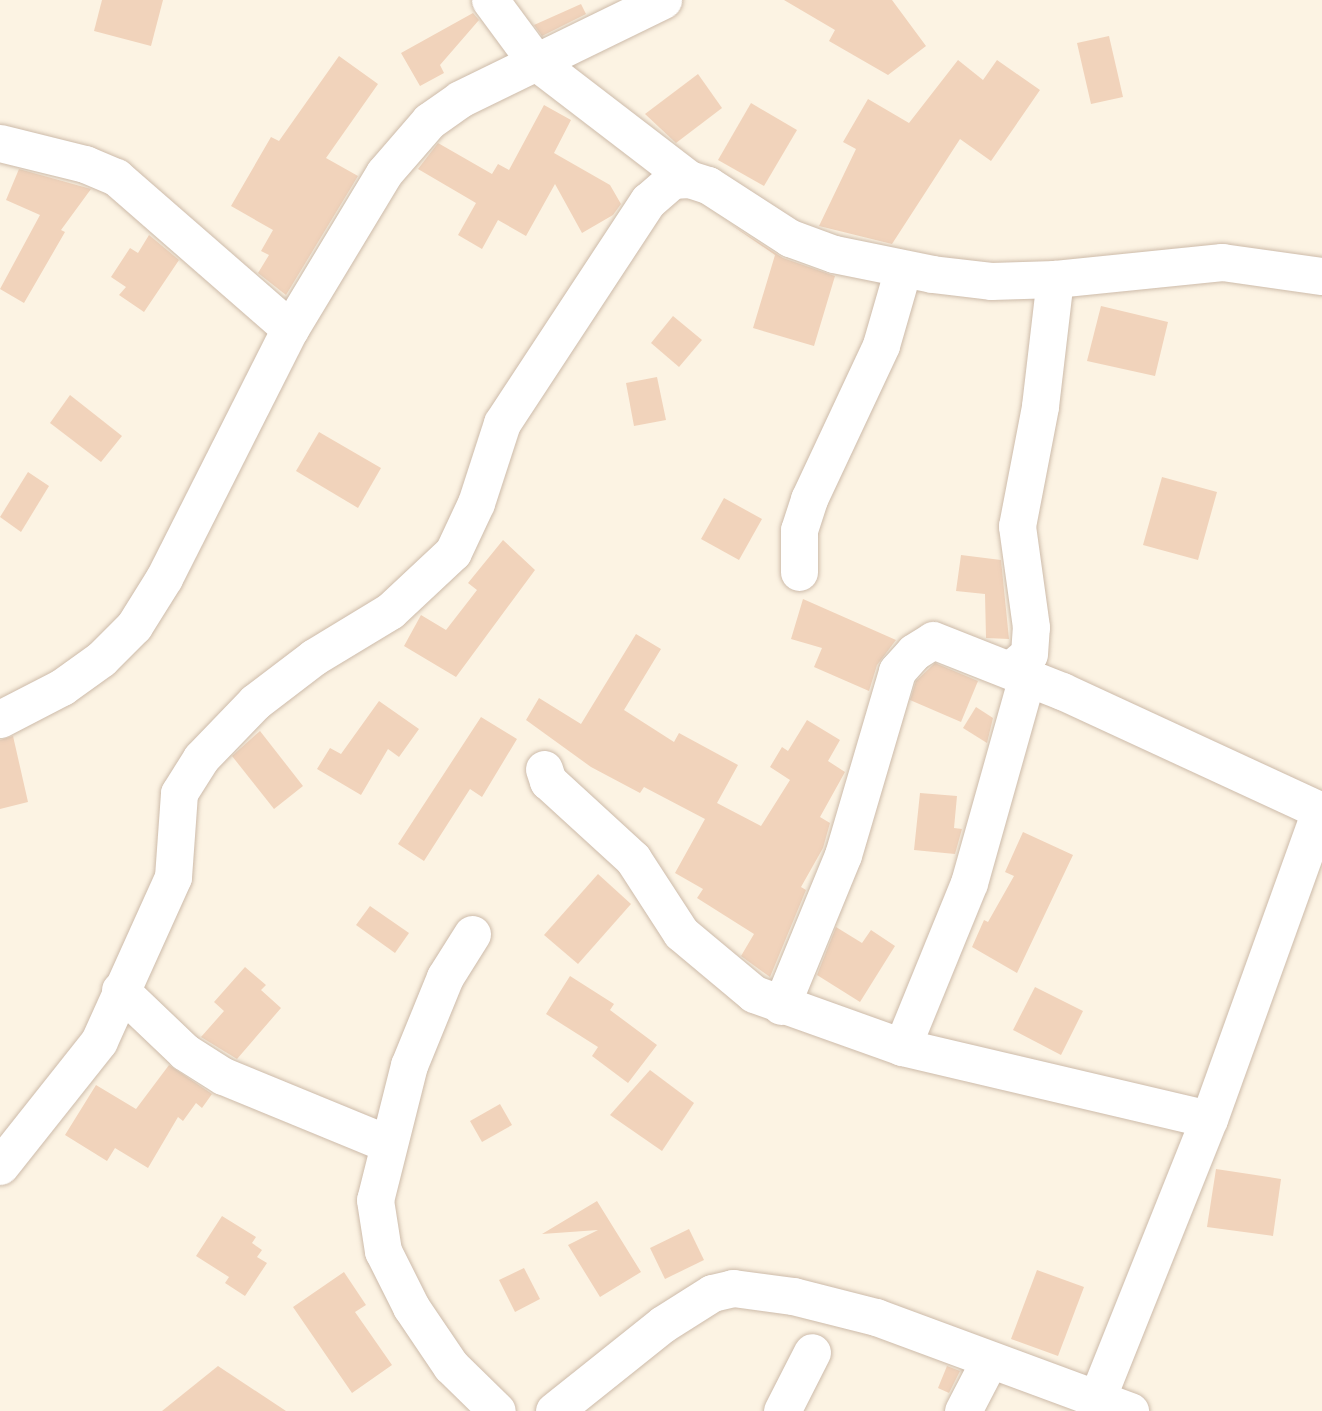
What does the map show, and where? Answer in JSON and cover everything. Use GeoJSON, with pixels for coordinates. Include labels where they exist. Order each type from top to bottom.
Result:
{"type":"FeatureCollection","features":[{"type":"Feature","properties":{"kind":"street"},"geometry":{"type":"LineString","coordinates":[[490,0],[535,61],[689,178],[708,185],[790,238],[834,254],[903,269],[991,281],[1055,279],[1222,262],[1322,276]]}},
{"type":"Feature","properties":{"kind":"street"},"geometry":{"type":"LineString","coordinates":[[0,719],[62,687],[101,659],[134,626],[164,578],[290,329],[384,173],[429,121],[460,99],[663,0]]}},
{"type":"Feature","properties":{"kind":"street"},"geometry":{"type":"LineString","coordinates":[[0,143],[85,164],[116,177],[290,329]]}},
{"type":"Feature","properties":{"kind":"street"},"geometry":{"type":"LineString","coordinates":[[0,1166],[99,1041],[173,877],[179,793],[201,758],[255,702],[314,656],[390,611],[453,552],[477,503],[502,423],[534,381],[555,337],[648,201],[672,180],[689,178]]}},
{"type":"Feature","properties":{"kind":"street"},"geometry":{"type":"LineString","coordinates":[[799,572],[799,530],[809,499],[881,345],[903,269]]}},
{"type":"Feature","properties":{"kind":"street"},"geometry":{"type":"LineString","coordinates":[[902,1047],[969,883],[1019,673],[1029,654],[1031,627],[1017,526],[1040,406],[1055,279]]}},
{"type":"Feature","properties":{"kind":"street"},"geometry":{"type":"LineString","coordinates":[[554,1411],[663,1324],[712,1293],[733,1289],[793,1296],[876,1317],[1113,1406],[1209,1119],[1321,810],[1019,673],[933,640],[914,652],[897,671],[843,855],[781,1006]]}},
{"type":"Feature","properties":{"kind":"street"},"geometry":{"type":"LineString","coordinates":[[544,769],[548,781],[633,859],[681,933],[720,970],[754,995],[902,1047],[1209,1119]]}},
{"type":"Feature","properties":{"kind":"street"},"geometry":{"type":"LineString","coordinates":[[472,934],[445,977],[409,1065],[386,1143],[375,1200],[383,1251],[411,1307],[451,1366],[498,1411]]}},
{"type":"Feature","properties":{"kind":"street"},"geometry":{"type":"LineString","coordinates":[[120,990],[185,1052],[223,1076],[386,1143]]}},
{"type":"Feature","properties":{"kind":"street"},"geometry":{"type":"LineString","coordinates":[[782,1411],[811,1352]]}},
{"type":"Feature","properties":{"kind":"street"},"geometry":{"type":"LineString","coordinates":[[963,1411],[989,1361]]}},
{"type":"Feature","properties":{"kind":"building"},"geometry":{"type":"Polygon","coordinates":[[[102,0],[163,0],[151,46],[94,31],[102,0]]]}},
{"type":"Feature","properties":{"kind":"building"},"geometry":{"type":"Polygon","coordinates":[[[784,0],[892,0],[926,46],[888,75],[829,41],[835,30],[784,0]]]}},
{"type":"Feature","properties":{"kind":"building"},"geometry":{"type":"Polygon","coordinates":[[[581,4],[586,14],[542,36],[534,25],[581,4]]]}},
{"type":"Feature","properties":{"kind":"building"},"geometry":{"type":"Polygon","coordinates":[[[473,13],[479,20],[440,65],[444,73],[420,86],[401,53],[473,13]]]}},
{"type":"Feature","properties":{"kind":"building"},"geometry":{"type":"Polygon","coordinates":[[[1109,36],[1123,97],[1091,104],[1077,43],[1109,36]]]}},
{"type":"Feature","properties":{"kind":"building"},"geometry":{"type":"Polygon","coordinates":[[[339,56],[378,84],[326,158],[358,176],[286,295],[258,273],[269,255],[261,251],[273,230],[231,206],[271,137],[279,141],[339,56]]]}},
{"type":"Feature","properties":{"kind":"building"},"geometry":{"type":"Polygon","coordinates":[[[958,60],[983,80],[997,60],[1040,90],[991,161],[960,139],[892,244],[819,226],[856,149],[843,142],[868,99],[909,123],[958,60]]]}},
{"type":"Feature","properties":{"kind":"building"},"geometry":{"type":"Polygon","coordinates":[[[698,74],[722,108],[676,143],[645,114],[698,74]]]}},
{"type":"Feature","properties":{"kind":"building"},"geometry":{"type":"Polygon","coordinates":[[[751,103],[797,130],[764,186],[718,160],[751,103]]]}},
{"type":"Feature","properties":{"kind":"building"},"geometry":{"type":"Polygon","coordinates":[[[544,105],[571,120],[554,153],[610,185],[621,204],[613,215],[582,233],[555,184],[526,236],[498,220],[482,249],[458,235],[476,203],[418,169],[438,143],[492,174],[498,164],[509,170],[544,105]]]}},
{"type":"Feature","properties":{"kind":"building"},"geometry":{"type":"Polygon","coordinates":[[[19,169],[91,189],[61,230],[65,232],[24,303],[0,289],[40,215],[6,200],[19,169]]]}},
{"type":"Feature","properties":{"kind":"building"},"geometry":{"type":"Polygon","coordinates":[[[727,222],[783,258],[835,276],[814,346],[753,328],[775,255],[727,222]]]}},
{"type":"Feature","properties":{"kind":"building"},"geometry":{"type":"Polygon","coordinates":[[[149,235],[179,260],[144,312],[119,295],[126,287],[111,277],[130,248],[138,253],[149,235]]]}},
{"type":"Feature","properties":{"kind":"building"},"geometry":{"type":"Polygon","coordinates":[[[1101,306],[1168,322],[1155,376],[1087,361],[1101,306]]]}},
{"type":"Feature","properties":{"kind":"building"},"geometry":{"type":"Polygon","coordinates":[[[673,316],[702,340],[679,367],[651,343],[673,316]]]}},
{"type":"Feature","properties":{"kind":"building"},"geometry":{"type":"Polygon","coordinates":[[[657,377],[666,420],[634,426],[626,383],[657,377]]]}},
{"type":"Feature","properties":{"kind":"building"},"geometry":{"type":"Polygon","coordinates":[[[70,395],[122,436],[101,462],[50,423],[70,395]]]}},
{"type":"Feature","properties":{"kind":"building"},"geometry":{"type":"Polygon","coordinates":[[[319,432],[381,468],[358,508],[296,471],[319,432]]]}},
{"type":"Feature","properties":{"kind":"building"},"geometry":{"type":"Polygon","coordinates":[[[28,472],[49,486],[21,532],[0,517],[28,472]]]}},
{"type":"Feature","properties":{"kind":"building"},"geometry":{"type":"Polygon","coordinates":[[[1162,477],[1217,492],[1198,560],[1143,545],[1162,477]]]}},
{"type":"Feature","properties":{"kind":"building"},"geometry":{"type":"Polygon","coordinates":[[[724,498],[762,519],[739,560],[701,539],[724,498]]]}},
{"type":"Feature","properties":{"kind":"building"},"geometry":{"type":"Polygon","coordinates":[[[503,540],[535,570],[456,677],[404,646],[421,615],[446,630],[477,590],[468,583],[503,540]]]}},
{"type":"Feature","properties":{"kind":"building"},"geometry":{"type":"Polygon","coordinates":[[[961,555],[1001,560],[1009,639],[986,638],[985,594],[956,591],[961,555]]]}},
{"type":"Feature","properties":{"kind":"building"},"geometry":{"type":"Polygon","coordinates":[[[803,599],[896,640],[877,665],[869,691],[814,667],[822,648],[791,639],[803,599]]]}},
{"type":"Feature","properties":{"kind":"building"},"geometry":{"type":"Polygon","coordinates":[[[636,634],[661,649],[624,710],[674,742],[679,733],[738,765],[717,803],[761,826],[790,780],[770,767],[782,747],[788,751],[807,720],[840,740],[828,761],[845,772],[820,817],[830,823],[823,848],[801,887],[806,890],[770,977],[741,956],[754,934],[697,898],[703,889],[675,873],[705,819],[644,787],[640,793],[591,767],[526,720],[539,698],[581,724],[636,634]]]}},
{"type":"Feature","properties":{"kind":"building"},"geometry":{"type":"Polygon","coordinates":[[[935,663],[978,681],[961,722],[910,700],[916,681],[935,663]]]}},
{"type":"Feature","properties":{"kind":"building"},"geometry":{"type":"Polygon","coordinates":[[[379,701],[419,729],[399,757],[388,749],[361,795],[317,769],[330,748],[341,754],[379,701]]]}},
{"type":"Feature","properties":{"kind":"building"},"geometry":{"type":"Polygon","coordinates":[[[976,707],[993,718],[987,743],[963,728],[976,707]]]}},
{"type":"Feature","properties":{"kind":"building"},"geometry":{"type":"Polygon","coordinates":[[[481,717],[517,739],[482,797],[470,789],[424,861],[398,844],[481,717]]]}},
{"type":"Feature","properties":{"kind":"building"},"geometry":{"type":"Polygon","coordinates":[[[260,731],[303,786],[274,809],[232,756],[260,731]]]}},
{"type":"Feature","properties":{"kind":"building"},"geometry":{"type":"Polygon","coordinates":[[[13,736],[28,802],[0,809],[0,740],[13,736]]]}},
{"type":"Feature","properties":{"kind":"building"},"geometry":{"type":"Polygon","coordinates":[[[920,793],[957,796],[954,828],[962,829],[955,854],[914,850],[920,793]]]}},
{"type":"Feature","properties":{"kind":"building"},"geometry":{"type":"Polygon","coordinates":[[[1023,832],[1073,855],[1017,973],[972,947],[984,920],[988,922],[1014,876],[1005,872],[1023,832]]]}},
{"type":"Feature","properties":{"kind":"building"},"geometry":{"type":"Polygon","coordinates":[[[598,874],[631,904],[578,964],[544,935],[598,874]]]}},
{"type":"Feature","properties":{"kind":"building"},"geometry":{"type":"Polygon","coordinates":[[[370,906],[409,933],[395,953],[356,925],[370,906]]]}},
{"type":"Feature","properties":{"kind":"building"},"geometry":{"type":"Polygon","coordinates":[[[836,927],[862,943],[871,930],[895,946],[860,1002],[817,975],[836,927]]]}},
{"type":"Feature","properties":{"kind":"building"},"geometry":{"type":"Polygon","coordinates":[[[245,967],[266,985],[261,990],[281,1008],[237,1059],[201,1037],[224,1011],[214,1002],[245,967]]]}},
{"type":"Feature","properties":{"kind":"building"},"geometry":{"type":"Polygon","coordinates":[[[570,976],[614,1004],[610,1010],[657,1045],[628,1083],[592,1056],[598,1047],[546,1014],[570,976]]]}},
{"type":"Feature","properties":{"kind":"building"},"geometry":{"type":"Polygon","coordinates":[[[1035,987],[1083,1011],[1061,1055],[1013,1030],[1035,987]]]}},
{"type":"Feature","properties":{"kind":"building"},"geometry":{"type":"Polygon","coordinates":[[[169,1065],[212,1094],[202,1108],[196,1103],[183,1121],[178,1117],[148,1168],[115,1148],[107,1161],[65,1135],[96,1085],[136,1109],[169,1065]]]}},
{"type":"Feature","properties":{"kind":"building"},"geometry":{"type":"Polygon","coordinates":[[[650,1070],[694,1103],[662,1151],[610,1115],[650,1070]]]}},
{"type":"Feature","properties":{"kind":"building"},"geometry":{"type":"Polygon","coordinates":[[[500,1104],[512,1125],[482,1142],[470,1121],[500,1104]]]}},
{"type":"Feature","properties":{"kind":"building"},"geometry":{"type":"Polygon","coordinates":[[[1216,1169],[1281,1179],[1273,1236],[1207,1227],[1216,1169]]]}},
{"type":"Feature","properties":{"kind":"building"},"geometry":{"type":"Polygon","coordinates":[[[597,1201],[641,1272],[600,1297],[568,1245],[598,1230],[542,1234],[597,1201]]]}},
{"type":"Feature","properties":{"kind":"building"},"geometry":{"type":"Polygon","coordinates":[[[222,1216],[256,1237],[252,1243],[262,1250],[257,1257],[267,1263],[245,1296],[225,1283],[229,1277],[196,1256],[222,1216]]]}},
{"type":"Feature","properties":{"kind":"building"},"geometry":{"type":"Polygon","coordinates":[[[689,1229],[704,1260],[665,1279],[650,1248],[689,1229]]]}},
{"type":"Feature","properties":{"kind":"building"},"geometry":{"type":"Polygon","coordinates":[[[524,1268],[540,1299],[515,1312],[499,1280],[524,1268]]]}},
{"type":"Feature","properties":{"kind":"building"},"geometry":{"type":"Polygon","coordinates":[[[1037,1270],[1084,1287],[1058,1356],[1011,1339],[1037,1270]]]}},
{"type":"Feature","properties":{"kind":"building"},"geometry":{"type":"Polygon","coordinates":[[[344,1272],[366,1305],[355,1312],[392,1365],[352,1393],[293,1307],[344,1272]]]}},
{"type":"Feature","properties":{"kind":"building"},"geometry":{"type":"Polygon","coordinates":[[[218,1366],[286,1411],[162,1411],[218,1366]]]}},
{"type":"Feature","properties":{"kind":"building"},"geometry":{"type":"Polygon","coordinates":[[[947,1366],[960,1371],[949,1393],[938,1388],[947,1366]]]}}]}
